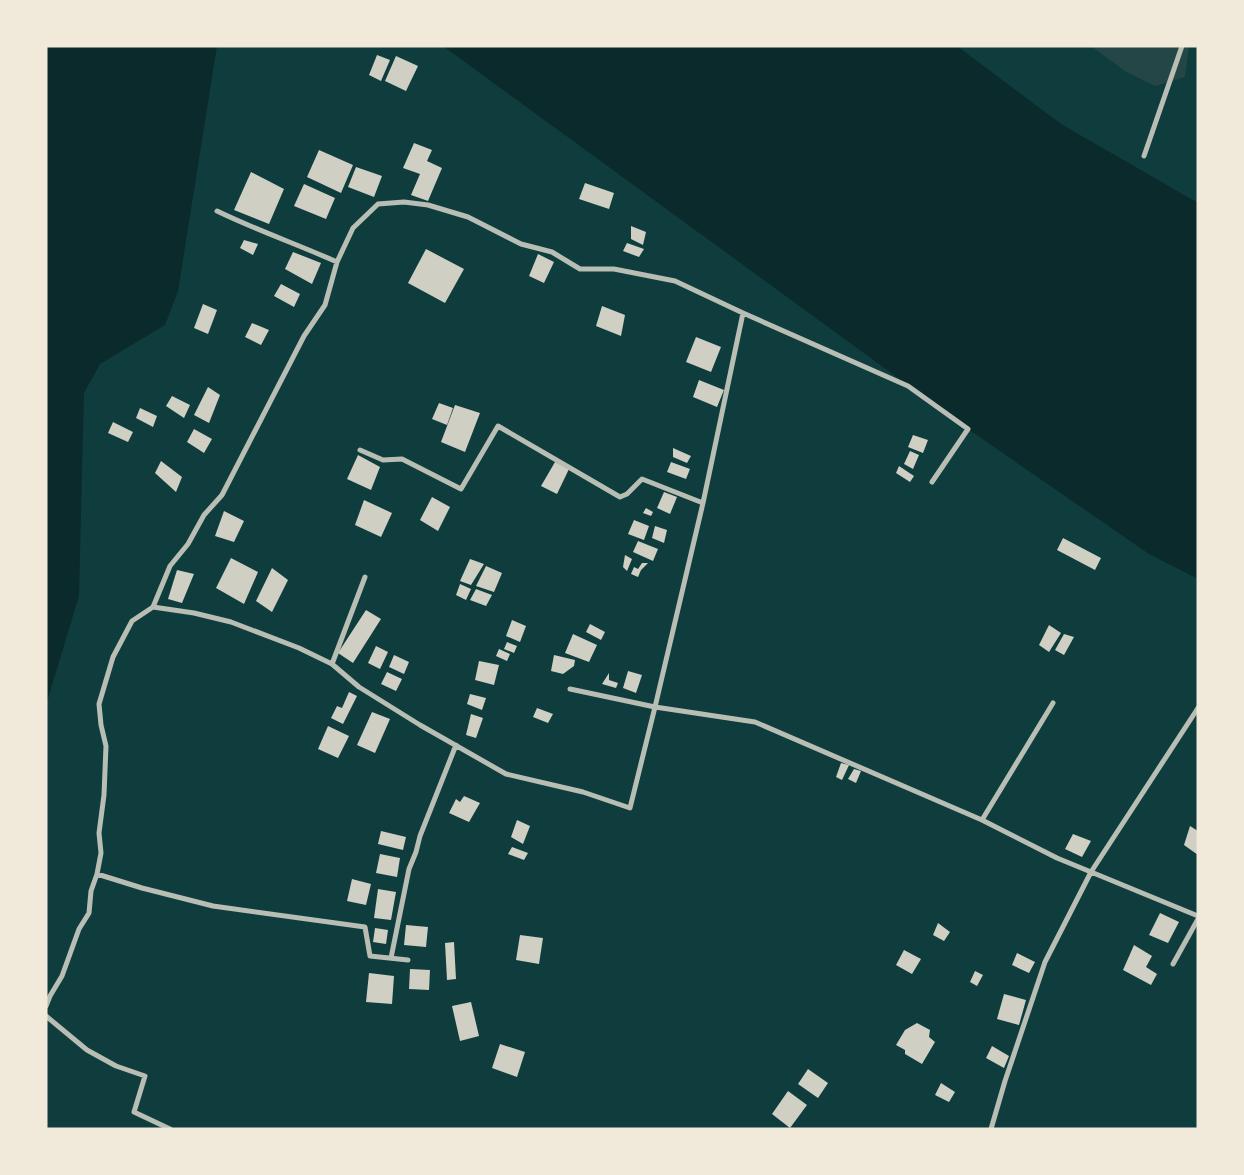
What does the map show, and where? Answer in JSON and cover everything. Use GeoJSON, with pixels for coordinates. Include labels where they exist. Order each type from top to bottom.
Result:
{"type":"FeatureCollection","features":[{"type":"Feature","properties":{"kind":"street"},"geometry":{"type":"LineString","coordinates":[[1144,156],[1182,46]]}},
{"type":"Feature","properties":{"kind":"street"},"geometry":{"type":"LineString","coordinates":[[46,1006],[62,976],[79,929],[89,913],[97,874],[101,853],[99,833],[104,795],[106,746],[100,725],[99,704],[113,657],[132,621],[153,607],[170,566],[188,544],[204,515],[222,495],[304,336],[325,305],[337,262],[353,228],[378,204],[404,202],[428,205],[468,217],[521,244],[552,252],[580,269],[614,269],[676,281],[743,313],[908,386],[968,429],[932,482]]}},
{"type":"Feature","properties":{"kind":"street"},"geometry":{"type":"LineString","coordinates":[[217,211],[337,262]]}},
{"type":"Feature","properties":{"kind":"street"},"geometry":{"type":"LineString","coordinates":[[153,607],[194,613],[231,622],[299,648],[332,664],[359,687],[420,725],[506,774],[582,792],[630,808],[703,503],[743,313]]}},
{"type":"Feature","properties":{"kind":"street"},"geometry":{"type":"LineString","coordinates":[[360,450],[383,460],[402,459],[461,489],[480,453],[498,426],[620,497],[627,494],[642,479],[703,503]]}},
{"type":"Feature","properties":{"kind":"street"},"geometry":{"type":"LineString","coordinates":[[332,664],[365,578]]}},
{"type":"Feature","properties":{"kind":"street"},"geometry":{"type":"LineString","coordinates":[[570,689],[655,707],[755,722],[982,820],[1057,858],[1198,917],[1173,964]]}},
{"type":"Feature","properties":{"kind":"street"},"geometry":{"type":"LineString","coordinates":[[982,820],[1053,703]]}},
{"type":"Feature","properties":{"kind":"street"},"geometry":{"type":"LineString","coordinates":[[991,1129],[1045,962],[1091,872],[1198,708]]}},
{"type":"Feature","properties":{"kind":"street"},"geometry":{"type":"LineString","coordinates":[[390,958],[409,869],[456,745]]}},
{"type":"Feature","properties":{"kind":"street"},"geometry":{"type":"LineString","coordinates":[[97,874],[142,888],[213,906],[366,927],[370,956],[408,960]]}},
{"type":"Feature","properties":{"kind":"street"},"geometry":{"type":"LineString","coordinates":[[46,1016],[88,1050],[116,1066],[145,1076],[134,1112],[170,1129]]}},
{"type":"Feature","properties":{"kind":"shaded area"},"geometry":{"type":"Polygon","coordinates":[[[46,46],[217,46],[178,291],[165,325],[100,364],[84,393],[79,596],[46,705],[46,46]]]}},
{"type":"Feature","properties":{"kind":"shaded area"},"geometry":{"type":"Polygon","coordinates":[[[443,46],[957,46],[1061,124],[1198,203],[1198,579],[1149,554],[968,429],[443,46]]]}},
{"type":"Feature","properties":{"kind":"shaded area"},"geometry":{"type":"Polygon","coordinates":[[[1091,46],[1189,46],[1185,77],[1155,86],[1125,71],[1091,46]]]}},
{"type":"Feature","properties":{"kind":"building"},"geometry":{"type":"Polygon","coordinates":[[[377,55],[390,60],[381,81],[369,75],[377,55]]]}},
{"type":"Feature","properties":{"kind":"building"},"geometry":{"type":"Polygon","coordinates":[[[396,56],[418,66],[406,91],[385,81],[396,56]]]}},
{"type":"Feature","properties":{"kind":"building"},"geometry":{"type":"Polygon","coordinates":[[[414,143],[432,150],[427,161],[442,168],[428,201],[411,195],[420,174],[403,168],[414,143]]]}},
{"type":"Feature","properties":{"kind":"building"},"geometry":{"type":"Polygon","coordinates":[[[319,150],[353,165],[341,193],[307,177],[319,150]]]}},
{"type":"Feature","properties":{"kind":"building"},"geometry":{"type":"Polygon","coordinates":[[[356,167],[382,176],[374,197],[348,187],[356,167]]]}},
{"type":"Feature","properties":{"kind":"building"},"geometry":{"type":"Polygon","coordinates":[[[251,172],[284,189],[269,224],[234,210],[251,172]]]}},
{"type":"Feature","properties":{"kind":"building"},"geometry":{"type":"Polygon","coordinates":[[[585,183],[614,193],[609,209],[579,199],[585,183]]]}},
{"type":"Feature","properties":{"kind":"building"},"geometry":{"type":"Polygon","coordinates":[[[304,184],[335,198],[326,219],[294,206],[304,184]]]}},
{"type":"Feature","properties":{"kind":"building"},"geometry":{"type":"Polygon","coordinates":[[[631,226],[646,232],[643,245],[631,239],[631,226]]]}},
{"type":"Feature","properties":{"kind":"building"},"geometry":{"type":"Polygon","coordinates":[[[244,240],[258,244],[253,255],[240,248],[244,240]]]}},
{"type":"Feature","properties":{"kind":"building"},"geometry":{"type":"Polygon","coordinates":[[[627,243],[644,249],[639,257],[623,251],[627,243]]]}},
{"type":"Feature","properties":{"kind":"building"},"geometry":{"type":"Polygon","coordinates":[[[426,249],[464,269],[445,303],[408,283],[426,249]]]}},
{"type":"Feature","properties":{"kind":"building"},"geometry":{"type":"Polygon","coordinates":[[[293,252],[321,263],[312,284],[285,269],[293,252]]]}},
{"type":"Feature","properties":{"kind":"building"},"geometry":{"type":"Polygon","coordinates":[[[538,254],[554,262],[544,283],[529,276],[538,254]]]}},
{"type":"Feature","properties":{"kind":"building"},"geometry":{"type":"Polygon","coordinates":[[[281,284],[300,294],[294,307],[274,296],[281,284]]]}},
{"type":"Feature","properties":{"kind":"building"},"geometry":{"type":"Polygon","coordinates":[[[203,304],[217,310],[208,334],[194,328],[203,304]]]}},
{"type":"Feature","properties":{"kind":"building"},"geometry":{"type":"Polygon","coordinates":[[[602,306],[625,315],[621,336],[596,326],[602,306]]]}},
{"type":"Feature","properties":{"kind":"building"},"geometry":{"type":"Polygon","coordinates":[[[252,323],[269,330],[261,345],[245,337],[252,323]]]}},
{"type":"Feature","properties":{"kind":"building"},"geometry":{"type":"Polygon","coordinates":[[[696,337],[721,347],[711,372],[686,362],[696,337]]]}},
{"type":"Feature","properties":{"kind":"building"},"geometry":{"type":"Polygon","coordinates":[[[699,380],[724,390],[717,407],[693,397],[699,380]]]}},
{"type":"Feature","properties":{"kind":"building"},"geometry":{"type":"Polygon","coordinates":[[[208,387],[220,395],[209,423],[194,415],[208,387]]]}},
{"type":"Feature","properties":{"kind":"building"},"geometry":{"type":"Polygon","coordinates":[[[172,396],[190,405],[184,418],[166,406],[172,396]]]}},
{"type":"Feature","properties":{"kind":"building"},"geometry":{"type":"Polygon","coordinates":[[[439,403],[453,408],[447,425],[432,419],[439,403]]]}},
{"type":"Feature","properties":{"kind":"building"},"geometry":{"type":"Polygon","coordinates":[[[455,405],[480,413],[465,452],[441,442],[455,405]]]}},
{"type":"Feature","properties":{"kind":"building"},"geometry":{"type":"Polygon","coordinates":[[[140,408],[157,416],[153,427],[136,418],[140,408]]]}},
{"type":"Feature","properties":{"kind":"building"},"geometry":{"type":"Polygon","coordinates":[[[113,422],[133,432],[128,442],[108,433],[113,422]]]}},
{"type":"Feature","properties":{"kind":"building"},"geometry":{"type":"Polygon","coordinates":[[[194,429],[212,439],[204,453],[187,442],[194,429]]]}},
{"type":"Feature","properties":{"kind":"building"},"geometry":{"type":"Polygon","coordinates":[[[913,435],[928,440],[923,453],[908,447],[913,435]]]}},
{"type":"Feature","properties":{"kind":"building"},"geometry":{"type":"Polygon","coordinates":[[[673,448],[691,456],[687,463],[673,457],[673,448]]]}},
{"type":"Feature","properties":{"kind":"building"},"geometry":{"type":"Polygon","coordinates":[[[910,451],[919,455],[913,469],[904,464],[910,451]]]}},
{"type":"Feature","properties":{"kind":"building"},"geometry":{"type":"Polygon","coordinates":[[[358,455],[380,467],[371,490],[347,479],[358,455]]]}},
{"type":"Feature","properties":{"kind":"building"},"geometry":{"type":"Polygon","coordinates":[[[161,461],[182,477],[176,492],[155,473],[161,461]]]}},
{"type":"Feature","properties":{"kind":"building"},"geometry":{"type":"Polygon","coordinates":[[[555,462],[569,469],[557,494],[541,486],[555,462]]]}},
{"type":"Feature","properties":{"kind":"building"},"geometry":{"type":"Polygon","coordinates":[[[671,462],[690,469],[686,479],[667,472],[671,462]]]}},
{"type":"Feature","properties":{"kind":"building"},"geometry":{"type":"Polygon","coordinates":[[[899,466],[914,476],[910,482],[896,473],[899,466]]]}},
{"type":"Feature","properties":{"kind":"building"},"geometry":{"type":"Polygon","coordinates":[[[664,492],[677,497],[670,514],[657,508],[664,492]]]}},
{"type":"Feature","properties":{"kind":"building"},"geometry":{"type":"Polygon","coordinates":[[[432,497],[450,507],[438,531],[420,520],[432,497]]]}},
{"type":"Feature","properties":{"kind":"building"},"geometry":{"type":"Polygon","coordinates":[[[364,500],[392,513],[381,537],[355,525],[364,500]]]}},
{"type":"Feature","properties":{"kind":"building"},"geometry":{"type":"Polygon","coordinates":[[[646,508],[653,512],[651,516],[643,513],[646,508]]]}},
{"type":"Feature","properties":{"kind":"building"},"geometry":{"type":"Polygon","coordinates":[[[224,511],[244,521],[234,542],[215,536],[224,511]]]}},
{"type":"Feature","properties":{"kind":"building"},"geometry":{"type":"Polygon","coordinates":[[[634,520],[649,526],[644,540],[628,534],[634,520]]]}},
{"type":"Feature","properties":{"kind":"building"},"geometry":{"type":"Polygon","coordinates":[[[655,526],[667,530],[664,543],[652,538],[655,526]]]}},
{"type":"Feature","properties":{"kind":"building"},"geometry":{"type":"Polygon","coordinates":[[[1063,538],[1101,558],[1095,570],[1057,550],[1063,538]]]}},
{"type":"Feature","properties":{"kind":"building"},"geometry":{"type":"Polygon","coordinates":[[[638,541],[658,549],[653,561],[633,552],[638,541]]]}},
{"type":"Feature","properties":{"kind":"building"},"geometry":{"type":"Polygon","coordinates":[[[625,555],[632,559],[627,571],[623,567],[625,555]]]}},
{"type":"Feature","properties":{"kind":"building"},"geometry":{"type":"Polygon","coordinates":[[[231,558],[258,572],[244,604],[216,588],[231,558]]]}},
{"type":"Feature","properties":{"kind":"building"},"geometry":{"type":"Polygon","coordinates":[[[470,559],[484,564],[471,585],[460,581],[470,559]]]}},
{"type":"Feature","properties":{"kind":"building"},"geometry":{"type":"Polygon","coordinates":[[[642,563],[648,563],[641,570],[638,577],[631,574],[634,567],[638,569],[642,563]]]}},
{"type":"Feature","properties":{"kind":"building"},"geometry":{"type":"Polygon","coordinates":[[[486,566],[502,573],[494,592],[476,586],[486,566]]]}},
{"type":"Feature","properties":{"kind":"building"},"geometry":{"type":"Polygon","coordinates":[[[272,568],[288,580],[272,612],[256,601],[272,568]]]}},
{"type":"Feature","properties":{"kind":"building"},"geometry":{"type":"Polygon","coordinates":[[[177,570],[194,574],[182,603],[168,599],[177,570]]]}},
{"type":"Feature","properties":{"kind":"building"},"geometry":{"type":"Polygon","coordinates":[[[460,584],[471,589],[466,600],[456,595],[460,584]]]}},
{"type":"Feature","properties":{"kind":"building"},"geometry":{"type":"Polygon","coordinates":[[[476,589],[492,595],[486,606],[470,600],[476,589]]]}},
{"type":"Feature","properties":{"kind":"building"},"geometry":{"type":"Polygon","coordinates":[[[366,610],[381,619],[353,663],[338,653],[366,610]]]}},
{"type":"Feature","properties":{"kind":"building"},"geometry":{"type":"Polygon","coordinates":[[[512,620],[526,626],[520,642],[506,636],[512,620]]]}},
{"type":"Feature","properties":{"kind":"building"},"geometry":{"type":"Polygon","coordinates":[[[590,624],[605,632],[601,640],[586,632],[590,624]]]}},
{"type":"Feature","properties":{"kind":"building"},"geometry":{"type":"Polygon","coordinates":[[[1049,625],[1061,633],[1049,652],[1039,645],[1049,625]]]}},
{"type":"Feature","properties":{"kind":"building"},"geometry":{"type":"Polygon","coordinates":[[[573,634],[597,645],[589,662],[565,653],[573,634]]]}},
{"type":"Feature","properties":{"kind":"building"},"geometry":{"type":"Polygon","coordinates":[[[1064,634],[1074,637],[1064,655],[1055,650],[1064,634]]]}},
{"type":"Feature","properties":{"kind":"building"},"geometry":{"type":"Polygon","coordinates":[[[507,642],[517,646],[514,653],[504,649],[507,642]]]}},
{"type":"Feature","properties":{"kind":"building"},"geometry":{"type":"Polygon","coordinates":[[[376,646],[388,652],[380,669],[368,663],[376,646]]]}},
{"type":"Feature","properties":{"kind":"building"},"geometry":{"type":"Polygon","coordinates":[[[499,649],[510,654],[507,661],[496,656],[499,649]]]}},
{"type":"Feature","properties":{"kind":"building"},"geometry":{"type":"Polygon","coordinates":[[[394,655],[409,662],[404,674],[389,667],[394,655]]]}},
{"type":"Feature","properties":{"kind":"building"},"geometry":{"type":"Polygon","coordinates":[[[554,655],[575,660],[574,666],[563,674],[551,671],[554,655]]]}},
{"type":"Feature","properties":{"kind":"building"},"geometry":{"type":"Polygon","coordinates":[[[479,661],[499,665],[494,685],[475,680],[479,661]]]}},
{"type":"Feature","properties":{"kind":"building"},"geometry":{"type":"Polygon","coordinates":[[[628,671],[642,675],[636,693],[623,688],[628,671]]]}},
{"type":"Feature","properties":{"kind":"building"},"geometry":{"type":"Polygon","coordinates":[[[387,672],[402,679],[396,691],[381,684],[387,672]]]}},
{"type":"Feature","properties":{"kind":"building"},"geometry":{"type":"Polygon","coordinates":[[[609,673],[609,680],[618,683],[616,688],[602,684],[609,673]]]}},
{"type":"Feature","properties":{"kind":"building"},"geometry":{"type":"Polygon","coordinates":[[[349,692],[357,696],[343,724],[331,718],[337,706],[342,708],[349,692]]]}},
{"type":"Feature","properties":{"kind":"building"},"geometry":{"type":"Polygon","coordinates":[[[470,694],[486,698],[482,710],[467,704],[470,694]]]}},
{"type":"Feature","properties":{"kind":"building"},"geometry":{"type":"Polygon","coordinates":[[[537,708],[553,714],[548,723],[533,717],[537,708]]]}},
{"type":"Feature","properties":{"kind":"building"},"geometry":{"type":"Polygon","coordinates":[[[372,712],[390,719],[375,753],[357,745],[372,712]]]}},
{"type":"Feature","properties":{"kind":"building"},"geometry":{"type":"Polygon","coordinates":[[[471,714],[483,718],[476,738],[466,735],[471,714]]]}},
{"type":"Feature","properties":{"kind":"building"},"geometry":{"type":"Polygon","coordinates":[[[328,726],[349,736],[338,758],[318,749],[328,726]]]}},
{"type":"Feature","properties":{"kind":"building"},"geometry":{"type":"Polygon","coordinates":[[[841,763],[849,765],[842,780],[836,777],[841,763]]]}},
{"type":"Feature","properties":{"kind":"building"},"geometry":{"type":"Polygon","coordinates":[[[854,769],[861,771],[856,783],[848,779],[854,769]]]}},
{"type":"Feature","properties":{"kind":"building"},"geometry":{"type":"Polygon","coordinates":[[[464,796],[480,803],[469,822],[449,813],[456,799],[460,802],[464,796]]]}},
{"type":"Feature","properties":{"kind":"building"},"geometry":{"type":"Polygon","coordinates":[[[517,820],[530,826],[523,844],[511,837],[517,820]]]}},
{"type":"Feature","properties":{"kind":"building"},"geometry":{"type":"Polygon","coordinates":[[[1190,826],[1198,831],[1198,855],[1184,845],[1190,826]]]}},
{"type":"Feature","properties":{"kind":"building"},"geometry":{"type":"Polygon","coordinates":[[[381,831],[406,837],[403,850],[378,844],[381,831]]]}},
{"type":"Feature","properties":{"kind":"building"},"geometry":{"type":"Polygon","coordinates":[[[1073,834],[1091,841],[1082,857],[1065,849],[1073,834]]]}},
{"type":"Feature","properties":{"kind":"building"},"geometry":{"type":"Polygon","coordinates":[[[512,847],[528,853],[524,860],[508,854],[512,847]]]}},
{"type":"Feature","properties":{"kind":"building"},"geometry":{"type":"Polygon","coordinates":[[[380,854],[400,858],[397,877],[376,873],[380,854]]]}},
{"type":"Feature","properties":{"kind":"building"},"geometry":{"type":"Polygon","coordinates":[[[352,879],[371,884],[366,905],[347,901],[352,879]]]}},
{"type":"Feature","properties":{"kind":"building"},"geometry":{"type":"Polygon","coordinates":[[[378,889],[396,892],[391,920],[374,918],[378,889]]]}},
{"type":"Feature","properties":{"kind":"building"},"geometry":{"type":"Polygon","coordinates":[[[1160,913],[1179,922],[1168,943],[1149,935],[1160,913]]]}},
{"type":"Feature","properties":{"kind":"building"},"geometry":{"type":"Polygon","coordinates":[[[938,923],[950,932],[944,941],[933,935],[938,923]]]}},
{"type":"Feature","properties":{"kind":"building"},"geometry":{"type":"Polygon","coordinates":[[[406,925],[428,927],[426,947],[404,945],[406,925]]]}},
{"type":"Feature","properties":{"kind":"building"},"geometry":{"type":"Polygon","coordinates":[[[375,928],[388,930],[386,944],[373,942],[375,928]]]}},
{"type":"Feature","properties":{"kind":"building"},"geometry":{"type":"Polygon","coordinates":[[[520,935],[543,938],[539,964],[516,960],[520,935]]]}},
{"type":"Feature","properties":{"kind":"building"},"geometry":{"type":"Polygon","coordinates":[[[454,942],[456,979],[447,980],[445,943],[454,942]]]}},
{"type":"Feature","properties":{"kind":"building"},"geometry":{"type":"Polygon","coordinates":[[[1134,945],[1152,956],[1146,967],[1157,974],[1151,985],[1123,970],[1134,945]]]}},
{"type":"Feature","properties":{"kind":"building"},"geometry":{"type":"Polygon","coordinates":[[[904,950],[921,959],[912,974],[896,965],[904,950]]]}},
{"type":"Feature","properties":{"kind":"building"},"geometry":{"type":"Polygon","coordinates":[[[1017,953],[1035,962],[1029,973],[1012,965],[1017,953]]]}},
{"type":"Feature","properties":{"kind":"building"},"geometry":{"type":"Polygon","coordinates":[[[410,969],[430,970],[429,990],[409,989],[410,969]]]}},
{"type":"Feature","properties":{"kind":"building"},"geometry":{"type":"Polygon","coordinates":[[[975,971],[983,975],[977,986],[970,982],[975,971]]]}},
{"type":"Feature","properties":{"kind":"building"},"geometry":{"type":"Polygon","coordinates":[[[369,973],[394,976],[392,1004],[366,1002],[369,973]]]}},
{"type":"Feature","properties":{"kind":"building"},"geometry":{"type":"Polygon","coordinates":[[[1004,994],[1026,1000],[1019,1025],[997,1019],[1004,994]]]}},
{"type":"Feature","properties":{"kind":"building"},"geometry":{"type":"Polygon","coordinates":[[[471,1002],[479,1036],[460,1041],[452,1006],[471,1002]]]}},
{"type":"Feature","properties":{"kind":"building"},"geometry":{"type":"Polygon","coordinates":[[[917,1023],[930,1030],[929,1037],[935,1042],[922,1064],[905,1054],[905,1050],[896,1045],[905,1030],[917,1023]]]}},
{"type":"Feature","properties":{"kind":"building"},"geometry":{"type":"Polygon","coordinates":[[[500,1044],[525,1052],[517,1077],[492,1068],[500,1044]]]}},
{"type":"Feature","properties":{"kind":"building"},"geometry":{"type":"Polygon","coordinates":[[[992,1046],[1009,1056],[1004,1068],[986,1058],[992,1046]]]}},
{"type":"Feature","properties":{"kind":"building"},"geometry":{"type":"Polygon","coordinates":[[[808,1069],[828,1083],[818,1098],[798,1084],[808,1069]]]}},
{"type":"Feature","properties":{"kind":"building"},"geometry":{"type":"Polygon","coordinates":[[[941,1083],[955,1092],[949,1102],[935,1095],[941,1083]]]}},
{"type":"Feature","properties":{"kind":"building"},"geometry":{"type":"Polygon","coordinates":[[[788,1091],[807,1105],[790,1128],[772,1114],[788,1091]]]}}]}
